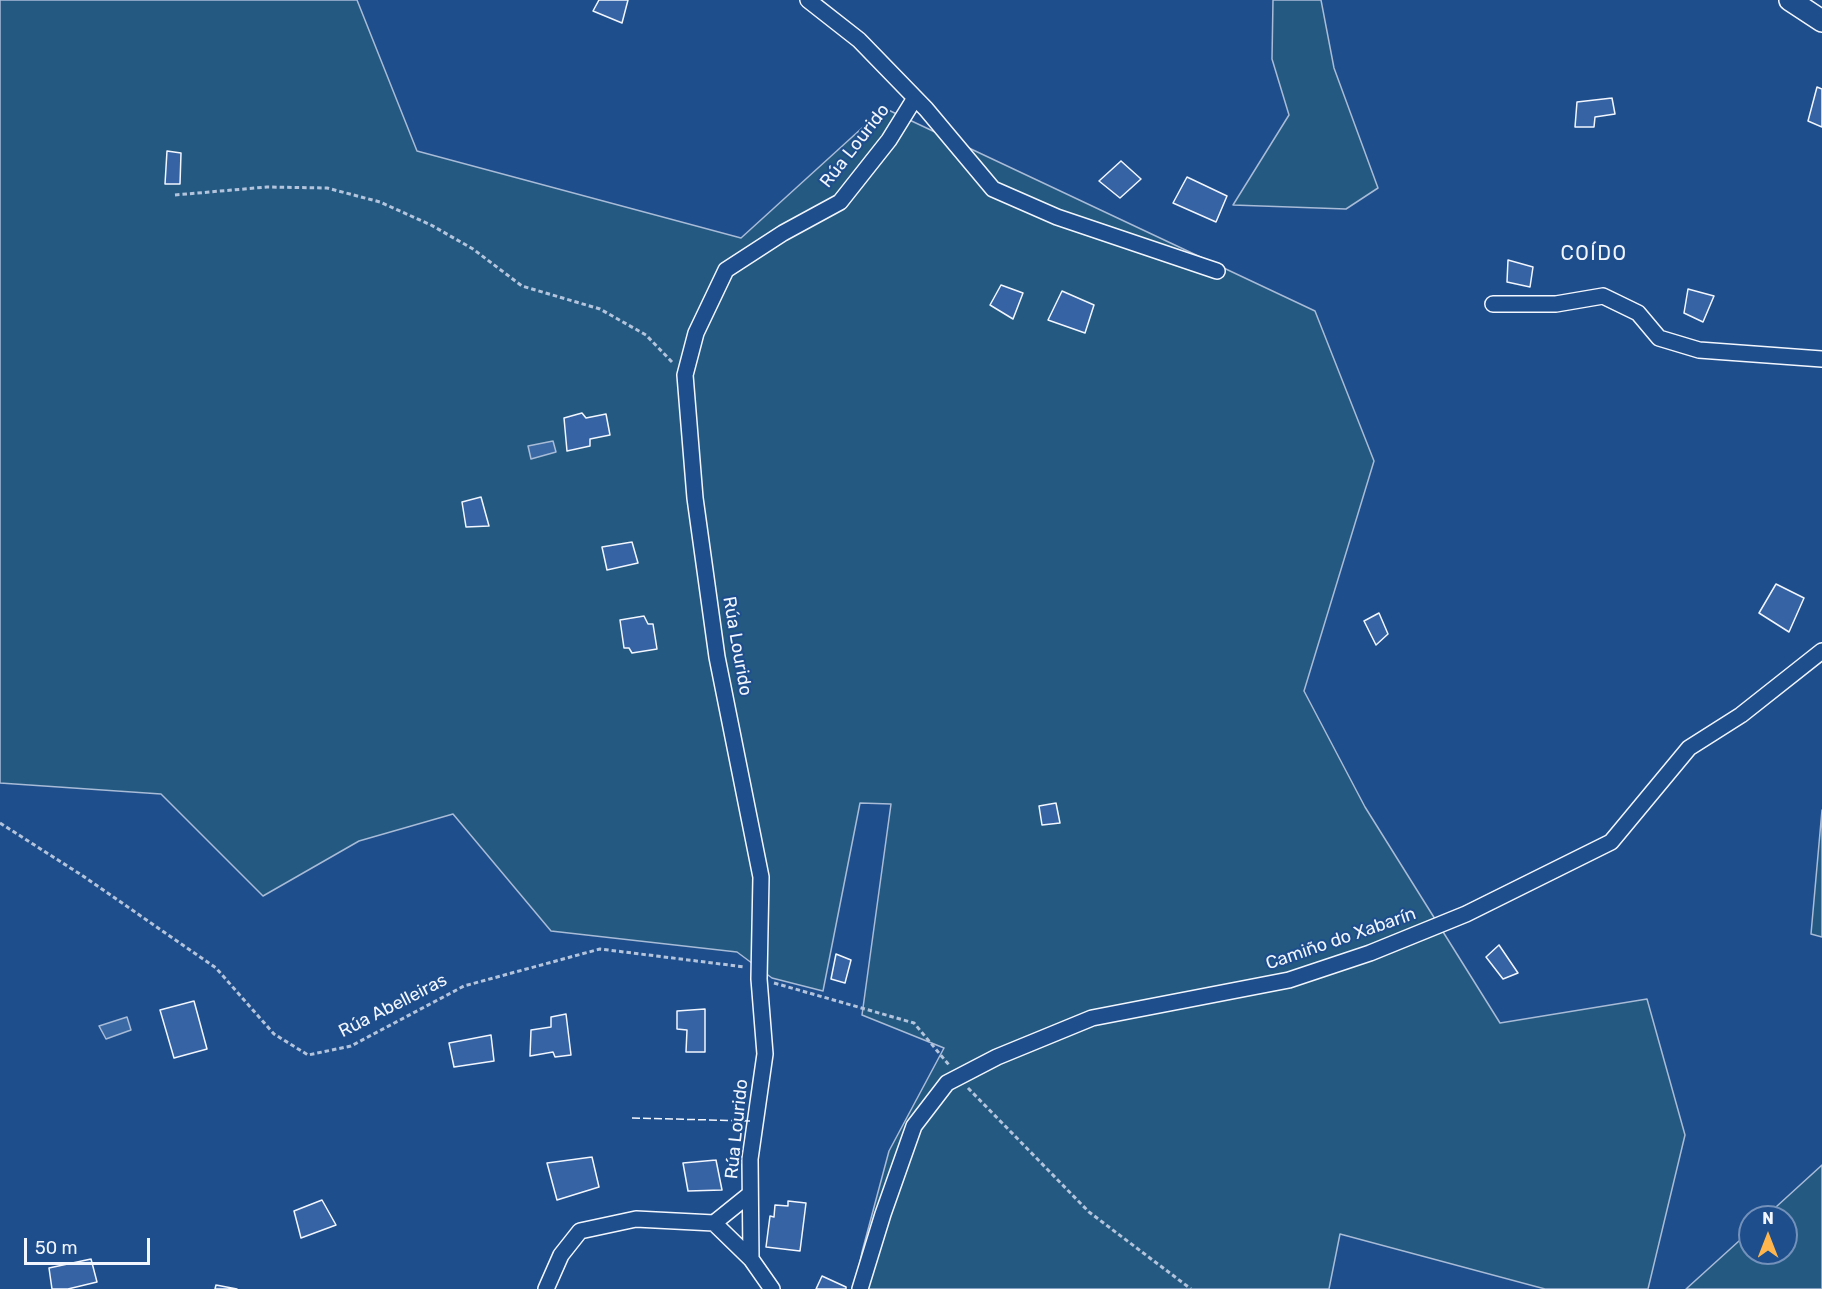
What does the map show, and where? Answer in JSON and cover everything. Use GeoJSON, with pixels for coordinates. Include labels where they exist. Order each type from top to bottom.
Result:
{"type":"FeatureCollection","features":[{"type":"Feature","properties":{"kind":"street"},"geometry":{"type":"LineString","coordinates":[[808,0],[858,40],[915,98],[993,189],[1057,217],[1217,271]]}},
{"type":"Feature","properties":{"kind":"street"},"geometry":{"type":"LineString","coordinates":[[1790,0],[1822,21]]}},
{"type":"Feature","properties":{"kind":"street","name":"Rúa Lourido"},"geometry":{"type":"LineString","coordinates":[[751,1258],[750,1159],[765,1054],[759,979],[761,877],[717,657],[694,498],[685,375],[696,333],[726,270],[783,233],[840,202],[888,140],[915,98]]}},
{"type":"Feature","properties":{"kind":"street"},"geometry":{"type":"LineString","coordinates":[[1493,304],[1556,304],[1602,296],[1638,314],[1659,338],[1699,350],[1822,359]]}},
{"type":"Feature","properties":{"kind":"street","name":"Camiño do Xabarín"},"geometry":{"type":"LineString","coordinates":[[860,1289],[914,1126],[947,1083],[997,1057],[1092,1018],[1289,980],[1370,953],[1475,909],[1611,842],[1689,748],[1741,715],[1822,651]]}},
{"type":"Feature","properties":{"kind":"street"},"geometry":{"type":"LineString","coordinates":[[714,1223],[750,1194]]}},
{"type":"Feature","properties":{"kind":"street"},"geometry":{"type":"LineString","coordinates":[[546,1289],[561,1255],[580,1231],[636,1218],[714,1223],[751,1258],[772,1289]]}},
{"type":"Feature","properties":{"kind":"path"},"geometry":{"type":"LineString","coordinates":[[175,195],[267,187],[327,188],[380,202],[431,225],[465,244],[522,285],[600,309],[646,335],[685,375]]}},
{"type":"Feature","properties":{"kind":"path","name":"Rúa Abelleiras"},"geometry":{"type":"LineString","coordinates":[[0,823],[83,876],[216,968],[274,1034],[308,1055],[351,1046],[464,986],[600,949],[743,965],[759,979],[914,1023],[958,1077],[1089,1212],[1191,1289]]}},
{"type":"Feature","properties":{"kind":"shaded area"},"geometry":{"type":"Polygon","coordinates":[[[0,0],[357,0],[417,151],[741,238],[884,108],[1315,311],[1374,461],[1304,691],[1365,807],[1500,1023],[1647,999],[1685,1135],[1648,1289],[1545,1289],[1340,1234],[1329,1289],[855,1289],[862,1252],[889,1151],[944,1048],[862,1015],[891,804],[860,803],[823,991],[772,978],[737,952],[551,931],[453,814],[359,841],[263,896],[161,794],[0,783],[0,0]]]}},
{"type":"Feature","properties":{"kind":"shaded area"},"geometry":{"type":"Polygon","coordinates":[[[1273,0],[1321,0],[1334,68],[1378,188],[1346,209],[1233,205],[1289,115],[1272,59],[1273,0]]]}},
{"type":"Feature","properties":{"kind":"shaded area"},"geometry":{"type":"Polygon","coordinates":[[[553,441],[556,452],[531,459],[528,446],[553,441]]]}},
{"type":"Feature","properties":{"kind":"shaded area"},"geometry":{"type":"Polygon","coordinates":[[[1822,810],[1822,937],[1811,934],[1822,810]]]}},
{"type":"Feature","properties":{"kind":"shaded area"},"geometry":{"type":"Polygon","coordinates":[[[127,1017],[131,1030],[106,1039],[99,1026],[127,1017]]]}},
{"type":"Feature","properties":{"kind":"shaded area"},"geometry":{"type":"Polygon","coordinates":[[[1822,1165],[1822,1289],[1686,1289],[1738,1242],[1738,1265],[1798,1265],[1798,1205],[1778,1205],[1822,1165]]]}},
{"type":"Feature","properties":{"kind":"building"},"geometry":{"type":"Polygon","coordinates":[[[599,0],[628,0],[622,23],[593,11],[599,0]]]}},
{"type":"Feature","properties":{"kind":"building"},"geometry":{"type":"Polygon","coordinates":[[[1817,87],[1822,89],[1822,127],[1808,121],[1817,87]]]}},
{"type":"Feature","properties":{"kind":"building"},"geometry":{"type":"Polygon","coordinates":[[[1612,98],[1615,114],[1595,117],[1594,127],[1575,127],[1577,102],[1612,98]]]}},
{"type":"Feature","properties":{"kind":"building"},"geometry":{"type":"Polygon","coordinates":[[[167,151],[181,153],[180,184],[165,184],[167,151]]]}},
{"type":"Feature","properties":{"kind":"building"},"geometry":{"type":"Polygon","coordinates":[[[1121,161],[1141,179],[1120,198],[1099,181],[1121,161]]]}},
{"type":"Feature","properties":{"kind":"building"},"geometry":{"type":"Polygon","coordinates":[[[1187,177],[1227,196],[1216,222],[1173,203],[1187,177]]]}},
{"type":"Feature","properties":{"kind":"building"},"geometry":{"type":"Polygon","coordinates":[[[1508,260],[1533,267],[1530,287],[1507,282],[1508,260]]]}},
{"type":"Feature","properties":{"kind":"building"},"geometry":{"type":"Polygon","coordinates":[[[1001,285],[1023,293],[1013,319],[990,305],[1001,285]]]}},
{"type":"Feature","properties":{"kind":"building"},"geometry":{"type":"Polygon","coordinates":[[[1688,289],[1714,296],[1703,322],[1684,313],[1688,289]]]}},
{"type":"Feature","properties":{"kind":"building"},"geometry":{"type":"Polygon","coordinates":[[[1062,291],[1094,305],[1085,333],[1048,320],[1062,291]]]}},
{"type":"Feature","properties":{"kind":"building"},"geometry":{"type":"Polygon","coordinates":[[[582,413],[586,418],[606,414],[610,435],[590,439],[590,446],[567,451],[564,418],[582,413]]]}},
{"type":"Feature","properties":{"kind":"building"},"geometry":{"type":"Polygon","coordinates":[[[481,497],[489,526],[466,527],[462,502],[481,497]]]}},
{"type":"Feature","properties":{"kind":"building"},"geometry":{"type":"Polygon","coordinates":[[[632,542],[638,563],[607,570],[602,547],[632,542]]]}},
{"type":"Feature","properties":{"kind":"building"},"geometry":{"type":"Polygon","coordinates":[[[1776,584],[1804,598],[1789,632],[1759,613],[1776,584]]]}},
{"type":"Feature","properties":{"kind":"building"},"geometry":{"type":"Polygon","coordinates":[[[1379,613],[1388,634],[1376,645],[1364,621],[1379,613]]]}},
{"type":"Feature","properties":{"kind":"building"},"geometry":{"type":"Polygon","coordinates":[[[644,616],[648,624],[653,624],[657,649],[632,653],[629,648],[624,648],[620,620],[644,616]]]}},
{"type":"Feature","properties":{"kind":"building"},"geometry":{"type":"Polygon","coordinates":[[[1056,803],[1060,823],[1042,825],[1039,806],[1056,803]]]}},
{"type":"Feature","properties":{"kind":"building"},"geometry":{"type":"Polygon","coordinates":[[[1499,945],[1518,973],[1503,979],[1486,957],[1499,945]]]}},
{"type":"Feature","properties":{"kind":"building"},"geometry":{"type":"Polygon","coordinates":[[[836,954],[851,960],[845,983],[831,979],[836,954]]]}},
{"type":"Feature","properties":{"kind":"building"},"geometry":{"type":"Polygon","coordinates":[[[194,1001],[207,1049],[174,1058],[160,1010],[194,1001]]]}},
{"type":"Feature","properties":{"kind":"building"},"geometry":{"type":"Polygon","coordinates":[[[705,1009],[705,1052],[686,1052],[687,1030],[677,1029],[677,1011],[705,1009]]]}},
{"type":"Feature","properties":{"kind":"building"},"geometry":{"type":"Polygon","coordinates":[[[566,1014],[571,1055],[555,1057],[553,1052],[530,1056],[531,1030],[551,1027],[551,1017],[566,1014]]]}},
{"type":"Feature","properties":{"kind":"building"},"geometry":{"type":"Polygon","coordinates":[[[491,1035],[494,1061],[454,1067],[449,1043],[491,1035]]]}},
{"type":"Feature","properties":{"kind":"building"},"geometry":{"type":"Polygon","coordinates":[[[592,1157],[599,1187],[557,1200],[547,1163],[592,1157]]]}},
{"type":"Feature","properties":{"kind":"building"},"geometry":{"type":"Polygon","coordinates":[[[716,1160],[722,1190],[688,1191],[683,1163],[716,1160]]]}},
{"type":"Feature","properties":{"kind":"building"},"geometry":{"type":"Polygon","coordinates":[[[322,1200],[336,1225],[301,1238],[294,1211],[322,1200]]]}},
{"type":"Feature","properties":{"kind":"building"},"geometry":{"type":"Polygon","coordinates":[[[788,1201],[806,1203],[800,1251],[766,1247],[770,1216],[774,1217],[775,1205],[788,1206],[788,1201]]]}},
{"type":"Feature","properties":{"kind":"building"},"geometry":{"type":"Polygon","coordinates":[[[91,1259],[97,1282],[68,1289],[52,1289],[49,1268],[91,1259]]]}},
{"type":"Feature","properties":{"kind":"building"},"geometry":{"type":"Polygon","coordinates":[[[822,1276],[846,1287],[846,1289],[816,1289],[822,1276]]]}},
{"type":"Feature","properties":{"kind":"building"},"geometry":{"type":"Polygon","coordinates":[[[216,1285],[237,1289],[215,1289],[216,1285]]]}},
{"type":"Feature","properties":{"kind":"fence"},"geometry":{"type":"LineString","coordinates":[[632,1118],[751,1121]]}},
{"type":"Feature","properties":{"kind":"district","name":"COÍDO"},"geometry":{"type":"Point","coordinates":[1594,254]}}]}
